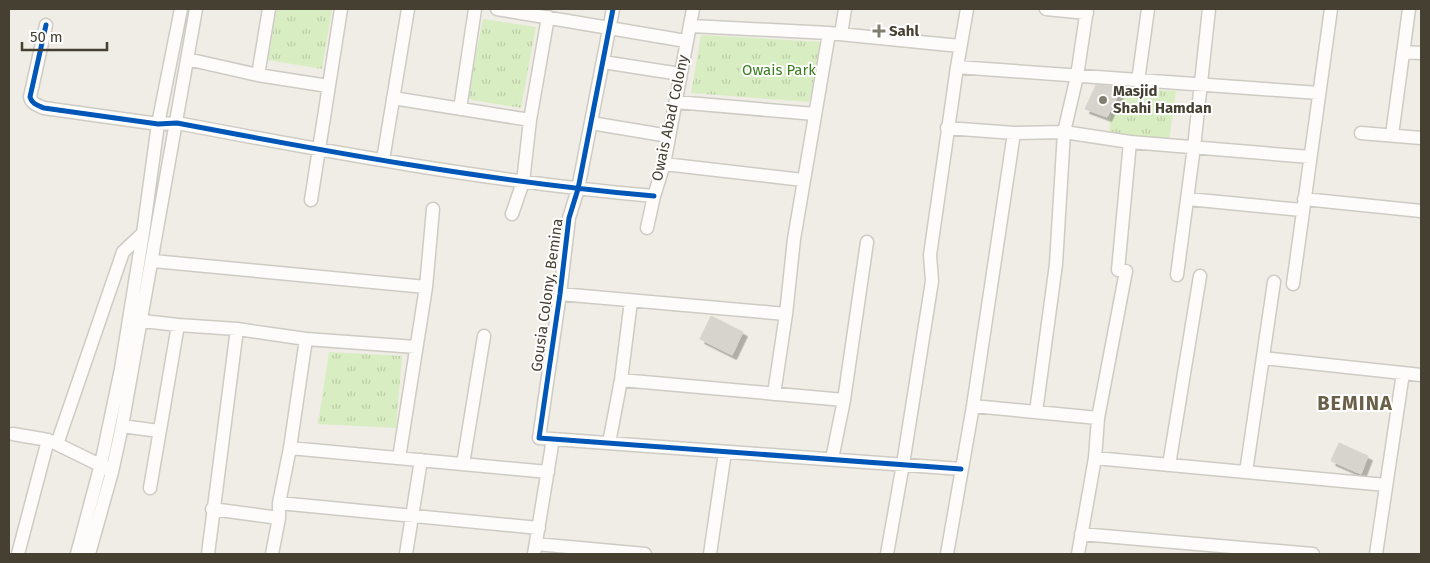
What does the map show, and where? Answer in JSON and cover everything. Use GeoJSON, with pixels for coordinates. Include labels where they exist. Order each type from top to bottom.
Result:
{"type":"FeatureCollection","features":[{"type":"Feature","properties":{"kind":"street"},"geometry":{"type":"LineString","coordinates":[[77,554],[122,426],[143,233],[158,124],[181,9]]}},
{"type":"Feature","properties":{"kind":"street"},"geometry":{"type":"LineString","coordinates":[[89,554],[106,468],[121,370],[153,261],[196,9]]}},
{"type":"Feature","properties":{"kind":"street"},"geometry":{"type":"LineString","coordinates":[[258,75],[269,9]]}},
{"type":"Feature","properties":{"kind":"street"},"geometry":{"type":"LineString","coordinates":[[311,200],[341,9]]}},
{"type":"Feature","properties":{"kind":"street"},"geometry":{"type":"LineString","coordinates":[[383,160],[408,9]]}},
{"type":"Feature","properties":{"kind":"street"},"geometry":{"type":"LineString","coordinates":[[460,108],[475,9]]}},
{"type":"Feature","properties":{"kind":"street"},"geometry":{"type":"LineString","coordinates":[[497,9],[686,41]]}},
{"type":"Feature","properties":{"kind":"street","name":"Gousia Colony, Bemina"},"geometry":{"type":"LineString","coordinates":[[553,439],[539,438],[569,218],[578,189],[613,9]]}},
{"type":"Feature","properties":{"kind":"street","name":"Owais Abad Colony"},"geometry":{"type":"LineString","coordinates":[[647,228],[664,164],[693,9]]}},
{"type":"Feature","properties":{"kind":"street"},"geometry":{"type":"LineString","coordinates":[[774,394],[786,314],[794,239],[815,114],[835,34],[845,9]]}},
{"type":"Feature","properties":{"kind":"street"},"geometry":{"type":"LineString","coordinates":[[887,554],[932,281],[930,255],[967,9]]}},
{"type":"Feature","properties":{"kind":"street"},"geometry":{"type":"LineString","coordinates":[[1036,412],[1056,264],[1064,132],[1077,76],[1087,11],[1046,9]]}},
{"type":"Feature","properties":{"kind":"street"},"geometry":{"type":"LineString","coordinates":[[1138,81],[1148,9]]}},
{"type":"Feature","properties":{"kind":"street"},"geometry":{"type":"LineString","coordinates":[[1177,275],[1188,199],[1209,9]]}},
{"type":"Feature","properties":{"kind":"street"},"geometry":{"type":"LineString","coordinates":[[1292,284],[1331,9]]}},
{"type":"Feature","properties":{"kind":"street"},"geometry":{"type":"LineString","coordinates":[[1392,135],[1409,9]]}},
{"type":"Feature","properties":{"kind":"street"},"geometry":{"type":"LineString","coordinates":[[512,214],[523,182],[530,120],[548,18]]}},
{"type":"Feature","properties":{"kind":"street"},"geometry":{"type":"LineString","coordinates":[[46,25],[30,98],[31,102],[44,108],[158,124],[177,124],[320,150],[523,182],[654,196]]}},
{"type":"Feature","properties":{"kind":"street"},"geometry":{"type":"LineString","coordinates":[[690,26],[835,34],[960,46]]}},
{"type":"Feature","properties":{"kind":"street"},"geometry":{"type":"LineString","coordinates":[[1403,52],[1421,53]]}},
{"type":"Feature","properties":{"kind":"street"},"geometry":{"type":"LineString","coordinates":[[187,59],[258,75],[328,86]]}},
{"type":"Feature","properties":{"kind":"street"},"geometry":{"type":"LineString","coordinates":[[603,62],[680,74]]}},
{"type":"Feature","properties":{"kind":"street"},"geometry":{"type":"LineString","coordinates":[[957,67],[1319,93]]}},
{"type":"Feature","properties":{"kind":"street"},"geometry":{"type":"LineString","coordinates":[[393,98],[530,120]]}},
{"type":"Feature","properties":{"kind":"street"},"geometry":{"type":"LineString","coordinates":[[676,102],[815,114]]}},
{"type":"Feature","properties":{"kind":"street"},"geometry":{"type":"LineString","coordinates":[[591,124],[669,136]]}},
{"type":"Feature","properties":{"kind":"street"},"geometry":{"type":"LineString","coordinates":[[948,128],[1014,133],[1064,132],[1130,142],[1310,157]]}},
{"type":"Feature","properties":{"kind":"street"},"geometry":{"type":"LineString","coordinates":[[947,554],[960,469],[973,406],[1014,133]]}},
{"type":"Feature","properties":{"kind":"street"},"geometry":{"type":"LineString","coordinates":[[1361,133],[1421,138]]}},
{"type":"Feature","properties":{"kind":"street"},"geometry":{"type":"LineString","coordinates":[[1078,554],[1095,458],[1098,418],[1122,270],[1130,142]]}},
{"type":"Feature","properties":{"kind":"street"},"geometry":{"type":"LineString","coordinates":[[664,164],[803,180]]}},
{"type":"Feature","properties":{"kind":"street"},"geometry":{"type":"LineString","coordinates":[[1188,199],[1421,211]]}},
{"type":"Feature","properties":{"kind":"street"},"geometry":{"type":"LineString","coordinates":[[399,458],[426,287],[433,209]]}},
{"type":"Feature","properties":{"kind":"street"},"geometry":{"type":"LineString","coordinates":[[18,554],[52,442],[123,252],[143,233]]}},
{"type":"Feature","properties":{"kind":"street"},"geometry":{"type":"LineString","coordinates":[[832,459],[844,400],[867,242]]}},
{"type":"Feature","properties":{"kind":"street"},"geometry":{"type":"LineString","coordinates":[[153,261],[426,287]]}},
{"type":"Feature","properties":{"kind":"street"},"geometry":{"type":"LineString","coordinates":[[1169,465],[1200,276]]}},
{"type":"Feature","properties":{"kind":"street"},"geometry":{"type":"LineString","coordinates":[[1246,472],[1274,282]]}},
{"type":"Feature","properties":{"kind":"street"},"geometry":{"type":"LineString","coordinates":[[560,294],[786,314]]}},
{"type":"Feature","properties":{"kind":"street"},"geometry":{"type":"LineString","coordinates":[[609,443],[621,380],[631,301]]}},
{"type":"Feature","properties":{"kind":"street"},"geometry":{"type":"LineString","coordinates":[[135,320],[237,329],[306,339],[416,347]]}},
{"type":"Feature","properties":{"kind":"street"},"geometry":{"type":"LineString","coordinates":[[150,488],[178,325]]}},
{"type":"Feature","properties":{"kind":"street"},"geometry":{"type":"LineString","coordinates":[[208,554],[212,509],[237,329]]}},
{"type":"Feature","properties":{"kind":"street"},"geometry":{"type":"LineString","coordinates":[[463,464],[484,336]]}},
{"type":"Feature","properties":{"kind":"street"},"geometry":{"type":"LineString","coordinates":[[272,554],[306,339]]}},
{"type":"Feature","properties":{"kind":"street"},"geometry":{"type":"LineString","coordinates":[[1263,358],[1421,375]]}},
{"type":"Feature","properties":{"kind":"street"},"geometry":{"type":"LineString","coordinates":[[1376,554],[1403,373]]}},
{"type":"Feature","properties":{"kind":"street"},"geometry":{"type":"LineString","coordinates":[[621,380],[844,400]]}},
{"type":"Feature","properties":{"kind":"street"},"geometry":{"type":"LineString","coordinates":[[973,406],[1098,418]]}},
{"type":"Feature","properties":{"kind":"street"},"geometry":{"type":"LineString","coordinates":[[122,426],[159,431]]}},
{"type":"Feature","properties":{"kind":"street"},"geometry":{"type":"LineString","coordinates":[[13,434],[52,442],[106,468]]}},
{"type":"Feature","properties":{"kind":"street"},"geometry":{"type":"LineString","coordinates":[[645,554],[535,549],[553,439],[960,469]]}},
{"type":"Feature","properties":{"kind":"street"},"geometry":{"type":"LineString","coordinates":[[290,448],[548,472]]}},
{"type":"Feature","properties":{"kind":"street"},"geometry":{"type":"LineString","coordinates":[[710,554],[725,452]]}},
{"type":"Feature","properties":{"kind":"street"},"geometry":{"type":"LineString","coordinates":[[1095,458],[1386,485]]}},
{"type":"Feature","properties":{"kind":"street"},"geometry":{"type":"LineString","coordinates":[[406,554],[421,460]]}},
{"type":"Feature","properties":{"kind":"street"},"geometry":{"type":"LineString","coordinates":[[279,503],[539,528]]}},
{"type":"Feature","properties":{"kind":"street"},"geometry":{"type":"LineString","coordinates":[[212,509],[279,518]]}},
{"type":"Feature","properties":{"kind":"street"},"geometry":{"type":"LineString","coordinates":[[1081,534],[1313,554]]}},
{"type":"Feature","properties":{"kind":"green space"},"geometry":{"type":"Polygon","coordinates":[[[277,9],[332,9],[322,69],[268,60],[277,9]]]}},
{"type":"Feature","properties":{"kind":"green space"},"geometry":{"type":"Polygon","coordinates":[[[483,19],[536,27],[521,108],[467,99],[483,19]]]}},
{"type":"Feature","properties":{"kind":"green space","name":"Owais Park"},"geometry":{"type":"Polygon","coordinates":[[[701,35],[823,42],[809,102],[691,93],[701,35]]]}},
{"type":"Feature","properties":{"kind":"green space"},"geometry":{"type":"Polygon","coordinates":[[[1134,89],[1176,91],[1169,142],[1110,137],[1110,121],[1114,109],[1121,99],[1134,89]]]}},
{"type":"Feature","properties":{"kind":"green space"},"geometry":{"type":"Polygon","coordinates":[[[329,352],[402,356],[396,428],[318,424],[329,352]]]}},
{"type":"Feature","properties":{"kind":"building","name":"Masjid Shahi Hamdan"},"geometry":{"type":"Polygon","coordinates":[[[1096,85],[1122,87],[1107,117],[1085,109],[1096,85]]]}},
{"type":"Feature","properties":{"kind":"building"},"geometry":{"type":"Polygon","coordinates":[[[711,316],[743,332],[732,355],[700,339],[711,316]]]}},
{"type":"Feature","properties":{"kind":"building"},"geometry":{"type":"Polygon","coordinates":[[[1339,443],[1368,456],[1361,474],[1331,461],[1339,443]]]}},
{"type":"Feature","properties":{"kind":"cycle path"},"geometry":{"type":"LineString","coordinates":[[613,9],[578,189],[569,218],[539,438],[961,469]]}},
{"type":"Feature","properties":{"kind":"cycle path"},"geometry":{"type":"LineString","coordinates":[[46,25],[30,97],[33,103],[44,108],[158,124],[177,123],[355,156],[474,175],[654,196]]}},
{"type":"Feature","properties":{"kind":"place","name":"Sahl"},"geometry":{"type":"Point","coordinates":[879,31]}},
{"type":"Feature","properties":{"kind":"place","name":"Masjid Shahi Hamdan"},"geometry":{"type":"Point","coordinates":[1103,100]}},
{"type":"Feature","properties":{"kind":"district","name":"BEMINA"},"geometry":{"type":"Point","coordinates":[1355,403]}}]}
